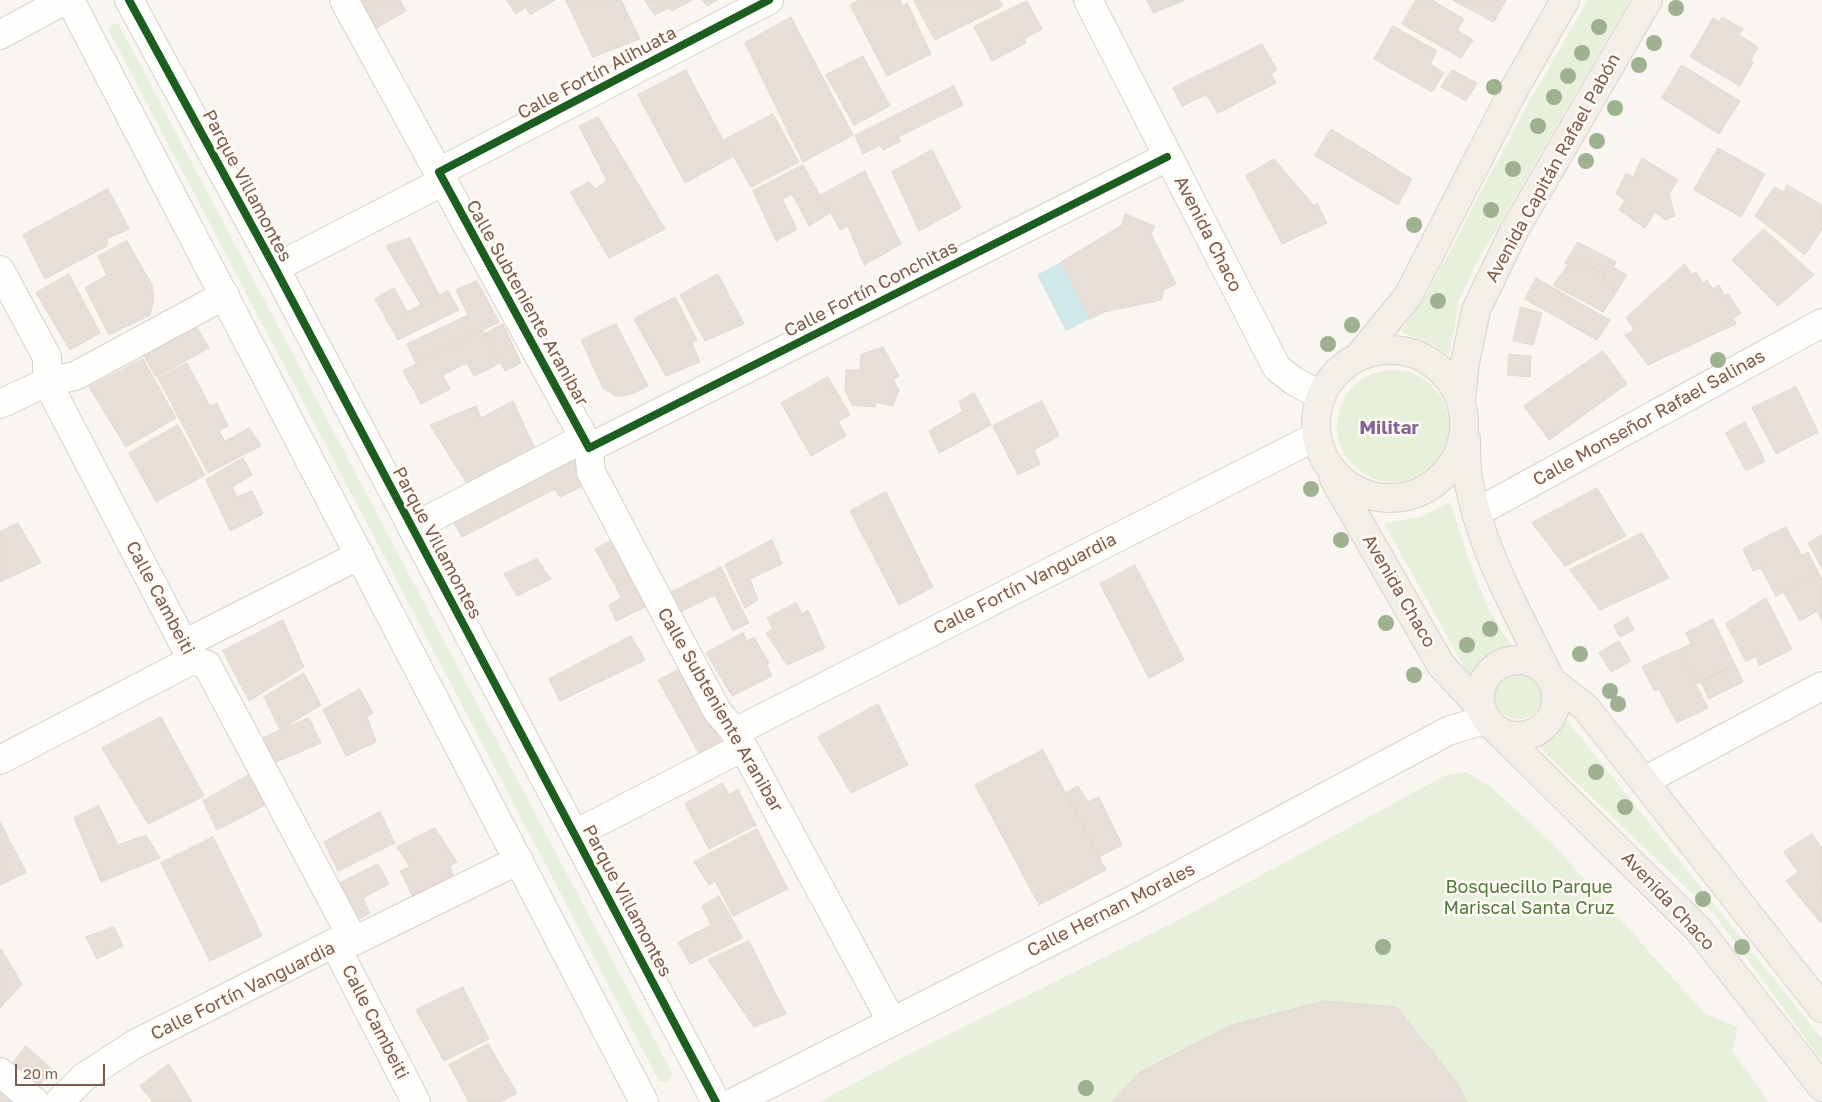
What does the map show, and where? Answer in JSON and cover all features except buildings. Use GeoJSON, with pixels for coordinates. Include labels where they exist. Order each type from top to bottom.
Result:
{"type":"FeatureCollection","features":[{"type":"Feature","properties":{"kind":"main road"},"geometry":{"type":"LineString","coordinates":[[1463,412],[1461,448],[1449,470],[1432,486],[1410,496],[1386,499],[1363,494],[1342,482],[1326,464],[1315,437],[1317,406],[1327,383],[1341,368],[1359,356],[1408,296],[1512,92],[1565,0]]}},
{"type":"Feature","properties":{"kind":"main road","name":"Avenida Capitán Rafael Pabón"},"geometry":{"type":"LineString","coordinates":[[1463,412],[1465,363],[1476,310],[1514,231],[1648,0]]}},
{"type":"Feature","properties":{"kind":"main road"},"geometry":{"type":"LineString","coordinates":[[1359,356],[1383,350],[1408,352],[1430,362],[1449,378],[1463,412],[1468,477],[1476,513],[1498,573],[1550,677],[1557,701],[1550,719],[1543,727],[1526,735],[1516,736],[1489,719],[1482,686],[1485,678],[1496,667],[1518,660],[1534,663],[1550,677],[1586,708],[1822,1008]]}},
{"type":"Feature","properties":{"kind":"main road","name":"Avenida Chaco"},"geometry":{"type":"LineString","coordinates":[[1326,464],[1442,665],[1489,719],[1698,930],[1822,1087]]}},
{"type":"Feature","properties":{"kind":"street"},"geometry":{"type":"LineString","coordinates":[[0,35],[65,0]]}},
{"type":"Feature","properties":{"kind":"street"},"geometry":{"type":"LineString","coordinates":[[70,0],[226,295],[644,1102]]}},
{"type":"Feature","properties":{"kind":"street","name":"Parque Villamontes"},"geometry":{"type":"LineString","coordinates":[[129,0],[274,268],[716,1102]]}},
{"type":"Feature","properties":{"kind":"street","name":"Calle Subteniente Aranibar"},"geometry":{"type":"LineString","coordinates":[[344,0],[442,176],[586,443],[590,472],[717,711],[739,739],[892,1022]]}},
{"type":"Feature","properties":{"kind":"street","name":"Calle Fortín Alihuata"},"geometry":{"type":"LineString","coordinates":[[274,268],[769,0]]}},
{"type":"Feature","properties":{"kind":"street","name":"Avenida Chaco"},"geometry":{"type":"LineString","coordinates":[[1088,0],[1277,368],[1294,381],[1321,396]]}},
{"type":"Feature","properties":{"kind":"street","name":"Calle Fortín Conchitas"},"geometry":{"type":"LineString","coordinates":[[412,528],[1167,157]]}},
{"type":"Feature","properties":{"kind":"street","name":"Calle Cambeiti"},"geometry":{"type":"LineString","coordinates":[[0,270],[47,357],[47,382],[188,652],[207,666],[344,942],[416,1102]]}},
{"type":"Feature","properties":{"kind":"street"},"geometry":{"type":"LineString","coordinates":[[0,404],[47,382],[75,376],[226,295]]}},
{"type":"Feature","properties":{"kind":"street","name":"Calle Monseñor Rafael Salinas"},"geometry":{"type":"LineString","coordinates":[[1476,513],[1822,323]]}},
{"type":"Feature","properties":{"kind":"street","name":"Calle Fortín Vanguardia"},"geometry":{"type":"LineString","coordinates":[[574,834],[739,739],[1315,437]]}},
{"type":"Feature","properties":{"kind":"street"},"geometry":{"type":"LineString","coordinates":[[0,760],[360,555]]}},
{"type":"Feature","properties":{"kind":"street"},"geometry":{"type":"LineString","coordinates":[[1644,781],[1822,686]]}},
{"type":"Feature","properties":{"kind":"street","name":"Calle Hernan Morales"},"geometry":{"type":"LineString","coordinates":[[734,1102],[1129,902],[1441,735],[1489,719]]}},
{"type":"Feature","properties":{"kind":"street","name":"Calle Fortín Vanguardia"},"geometry":{"type":"LineString","coordinates":[[59,1102],[84,1078],[135,1044],[344,942],[519,860]]}},
{"type":"Feature","properties":{"kind":"street"},"geometry":{"type":"LineString","coordinates":[[0,1072],[35,1102]]}},
{"type":"Feature","properties":{"kind":"green space"},"geometry":{"type":"Polygon","coordinates":[[[1588,0],[1630,0],[1475,266],[1459,301],[1449,355],[1433,345],[1400,332],[1427,294],[1529,102],[1588,0]]]}},
{"type":"Feature","properties":{"kind":"green space"},"geometry":{"type":"Polygon","coordinates":[[[112,24],[119,25],[672,1073],[669,1082],[659,1081],[109,31],[112,24]]]}},
{"type":"Feature","properties":{"kind":"green space"},"geometry":{"type":"Polygon","coordinates":[[[1393,370],[1414,375],[1432,387],[1444,405],[1449,426],[1444,447],[1432,465],[1414,477],[1393,482],[1372,477],[1354,465],[1342,447],[1337,426],[1342,405],[1354,387],[1372,375],[1393,370]]]}},
{"type":"Feature","properties":{"kind":"green space"},"geometry":{"type":"Polygon","coordinates":[[[1450,502],[1470,564],[1488,608],[1511,646],[1468,674],[1384,523],[1421,517],[1450,502]]]}},
{"type":"Feature","properties":{"kind":"green space"},"geometry":{"type":"Polygon","coordinates":[[[1518,671],[1527,673],[1535,678],[1540,686],[1542,695],[1540,704],[1535,712],[1527,717],[1518,719],[1509,717],[1501,712],[1496,704],[1494,695],[1496,686],[1501,678],[1509,673],[1518,671]]]}},
{"type":"Feature","properties":{"kind":"green space"},"geometry":{"type":"Polygon","coordinates":[[[1565,718],[1822,1039],[1822,1061],[1715,915],[1536,744],[1565,718]]]}},
{"type":"Feature","properties":{"kind":"green space","name":"Bosquecillo Parque Mariscal Santa Cruz"},"geometry":{"type":"Polygon","coordinates":[[[1466,772],[1490,786],[1550,841],[1705,1014],[1738,1027],[1732,1051],[1769,1102],[819,1102],[913,1052],[1173,923],[1446,775],[1466,772]]]}},
{"type":"Feature","properties":{"kind":"water"},"geometry":{"type":"Polygon","coordinates":[[[1061,262],[1090,319],[1066,331],[1037,275],[1061,262]]]}},
{"type":"Feature","properties":{"kind":"cycle path"},"geometry":{"type":"LineString","coordinates":[[129,0],[275,268],[716,1102]]}},
{"type":"Feature","properties":{"kind":"cycle path"},"geometry":{"type":"LineString","coordinates":[[769,0],[439,172],[589,448],[1167,157]]}},
{"type":"Feature","properties":{"kind":"district","name":"Militar"},"geometry":{"type":"Point","coordinates":[1389,428]}}]}
